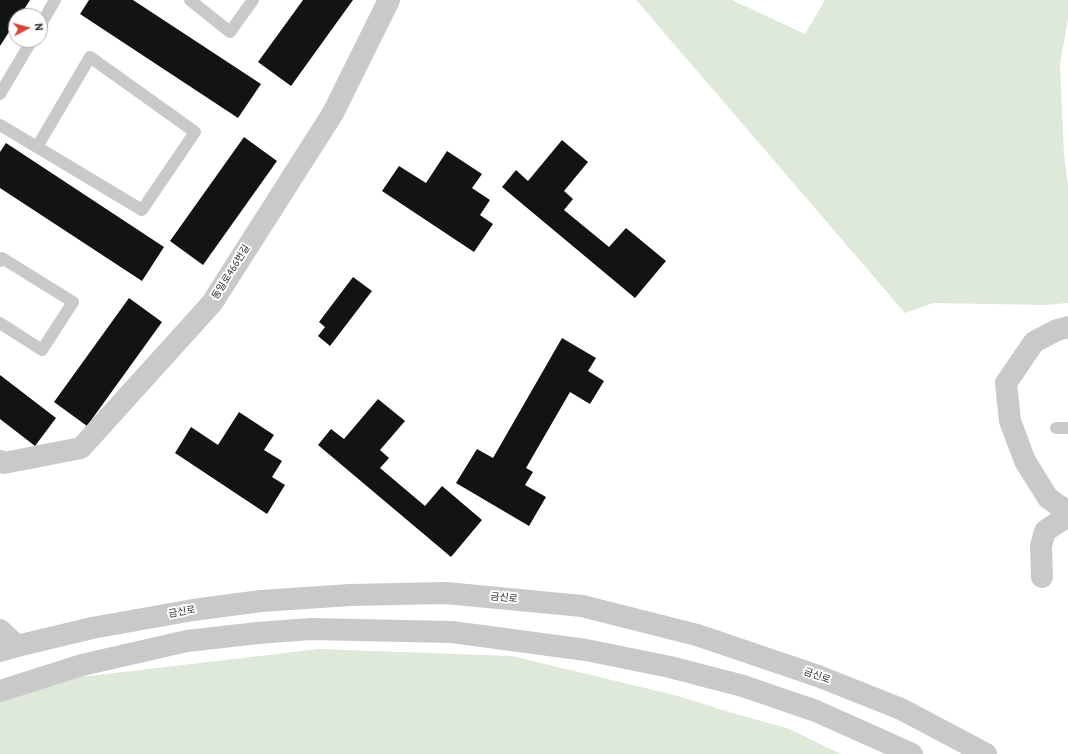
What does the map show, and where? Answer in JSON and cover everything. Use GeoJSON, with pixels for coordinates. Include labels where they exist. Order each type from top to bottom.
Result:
{"type":"FeatureCollection","features":[{"type":"Feature","properties":{"kind":"street","name":"동일로466번길"},"geometry":{"type":"LineString","coordinates":[[0,461],[4,463],[81,448],[212,304],[333,113],[389,0]]}},
{"type":"Feature","properties":{"kind":"street"},"geometry":{"type":"LineString","coordinates":[[1068,327],[1057,330],[1034,342],[1006,384],[1010,421],[1025,461],[1048,498],[1068,512]]}},
{"type":"Feature","properties":{"kind":"street"},"geometry":{"type":"LineString","coordinates":[[1042,577],[1041,546],[1045,532],[1068,516]]}},
{"type":"Feature","properties":{"kind":"street","name":"금신로"},"geometry":{"type":"LineString","coordinates":[[8,648],[92,628],[193,610],[261,600],[350,595],[446,593],[582,606],[697,635],[818,676],[901,709],[986,754]]}},
{"type":"Feature","properties":{"kind":"street"},"geometry":{"type":"LineString","coordinates":[[0,691],[82,665],[187,641],[311,629],[452,632],[586,650],[670,667],[743,686],[816,711],[912,754]]}},
{"type":"Feature","properties":{"kind":"street"},"geometry":{"type":"LineString","coordinates":[[0,630],[8,648]]}},
{"type":"Feature","properties":{"kind":"lane"},"geometry":{"type":"LineString","coordinates":[[48,12],[55,0]]}},
{"type":"Feature","properties":{"kind":"lane"},"geometry":{"type":"LineString","coordinates":[[190,0],[230,32],[253,0]]}},
{"type":"Feature","properties":{"kind":"lane"},"geometry":{"type":"LineString","coordinates":[[0,94],[27,48]]}},
{"type":"Feature","properties":{"kind":"lane"},"geometry":{"type":"LineString","coordinates":[[0,124],[37,147],[142,210],[195,132],[90,57],[37,147]]}},
{"type":"Feature","properties":{"kind":"lane"},"geometry":{"type":"LineString","coordinates":[[0,261],[2,258],[73,302],[42,350],[0,323]]}},
{"type":"Feature","properties":{"kind":"green space"},"geometry":{"type":"Polygon","coordinates":[[[636,0],[732,0],[805,34],[825,0],[1068,0],[1068,19],[1060,64],[1064,154],[1068,186],[1068,303],[1046,305],[933,303],[905,313],[636,0]]]}},
{"type":"Feature","properties":{"kind":"green space"},"geometry":{"type":"Polygon","coordinates":[[[319,649],[512,656],[678,696],[787,728],[841,754],[0,754],[0,698],[72,678],[319,649]]]}},
{"type":"Feature","properties":{"kind":"building"},"geometry":{"type":"Polygon","coordinates":[[[0,0],[30,0],[25,8],[8,8],[8,34],[0,46],[0,0]]]}},
{"type":"Feature","properties":{"kind":"building"},"geometry":{"type":"Polygon","coordinates":[[[89,0],[133,0],[261,84],[238,118],[80,14],[89,0]]]}},
{"type":"Feature","properties":{"kind":"building"},"geometry":{"type":"Polygon","coordinates":[[[303,0],[353,0],[291,86],[258,62],[303,0]]]}},
{"type":"Feature","properties":{"kind":"building"},"geometry":{"type":"Polygon","coordinates":[[[244,137],[277,161],[203,265],[170,241],[244,137]]]}},
{"type":"Feature","properties":{"kind":"building"},"geometry":{"type":"Polygon","coordinates":[[[562,140],[588,162],[564,191],[573,199],[564,210],[609,247],[626,228],[666,261],[635,298],[502,187],[516,170],[528,181],[562,140]]]}},
{"type":"Feature","properties":{"kind":"building"},"geometry":{"type":"Polygon","coordinates":[[[6,143],[164,247],[142,281],[0,188],[0,152],[6,143]]]}},
{"type":"Feature","properties":{"kind":"building"},"geometry":{"type":"Polygon","coordinates":[[[447,151],[482,174],[472,188],[490,200],[480,215],[493,224],[474,252],[382,191],[399,166],[426,183],[447,151]]]}},
{"type":"Feature","properties":{"kind":"building"},"geometry":{"type":"Polygon","coordinates":[[[353,277],[372,291],[330,346],[318,336],[325,327],[319,322],[353,277]]]}},
{"type":"Feature","properties":{"kind":"building"},"geometry":{"type":"Polygon","coordinates":[[[129,298],[162,322],[87,426],[54,402],[129,298]]]}},
{"type":"Feature","properties":{"kind":"building"},"geometry":{"type":"Polygon","coordinates":[[[562,338],[596,358],[588,371],[604,381],[590,404],[570,392],[526,468],[533,472],[525,485],[546,497],[529,526],[456,483],[477,449],[493,458],[562,338]]]}},
{"type":"Feature","properties":{"kind":"building"},"geometry":{"type":"Polygon","coordinates":[[[0,375],[56,418],[35,446],[0,419],[0,375]]]}},
{"type":"Feature","properties":{"kind":"building"},"geometry":{"type":"Polygon","coordinates":[[[378,399],[405,421],[380,450],[389,458],[380,468],[425,506],[442,486],[482,520],[451,557],[318,445],[331,429],[344,439],[378,399]]]}},
{"type":"Feature","properties":{"kind":"building"},"geometry":{"type":"Polygon","coordinates":[[[239,412],[274,435],[264,450],[282,461],[272,477],[285,485],[267,514],[175,453],[191,427],[218,445],[239,412]]]}}]}
